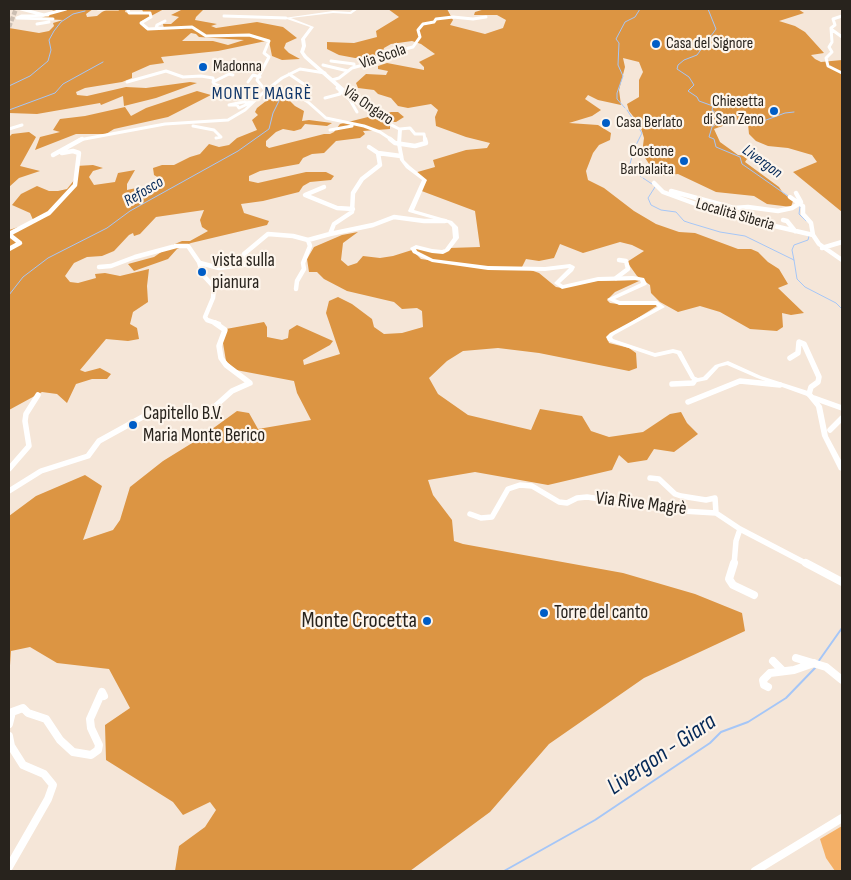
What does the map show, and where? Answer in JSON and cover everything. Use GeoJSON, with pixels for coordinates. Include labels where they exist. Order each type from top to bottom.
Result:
{"type":"FeatureCollection","features":[{"type":"Feature","properties":{"kind":"main road"},"geometry":{"type":"LineString","coordinates":[[286,18],[332,12],[352,13],[356,9]]}},
{"type":"Feature","properties":{"kind":"main road","name":"Via Ongaro"},"geometry":{"type":"LineString","coordinates":[[286,18],[312,26],[303,39],[303,54],[382,120],[400,129],[399,144],[401,156]]}},
{"type":"Feature","properties":{"kind":"main road"},"geometry":{"type":"LineString","coordinates":[[401,156],[405,165],[425,180],[411,211],[454,224],[457,234],[449,248],[443,252],[416,247],[413,250],[432,260],[488,268],[546,269],[570,266],[572,267],[571,270],[557,283],[562,286],[593,279],[636,278],[644,282],[612,297],[611,301],[630,304],[657,303],[662,307],[612,334],[609,339],[612,342],[654,355],[676,350],[695,380],[705,379],[717,366],[728,363],[811,396],[819,406],[825,436],[841,464]]}},
{"type":"Feature","properties":{"kind":"main road"},"geometry":{"type":"LineString","coordinates":[[811,396],[820,435],[826,449],[842,473]]}},
{"type":"Feature","properties":{"kind":"street"},"geometry":{"type":"LineString","coordinates":[[21,9],[41,15],[48,15]]}},
{"type":"Feature","properties":{"kind":"street"},"geometry":{"type":"LineString","coordinates":[[37,24],[53,20],[18,18],[48,15],[66,9]]}},
{"type":"Feature","properties":{"kind":"street"},"geometry":{"type":"LineString","coordinates":[[98,9],[118,9]]}},
{"type":"Feature","properties":{"kind":"street"},"geometry":{"type":"LineString","coordinates":[[128,9],[129,13],[151,14],[151,17],[141,23],[146,28],[192,27],[206,36],[249,35],[268,41],[267,50],[264,53],[268,57],[257,80],[258,83],[267,89],[278,90]]}},
{"type":"Feature","properties":{"kind":"street"},"geometry":{"type":"LineString","coordinates":[[224,16],[286,18]]}},
{"type":"Feature","properties":{"kind":"street"},"geometry":{"type":"LineString","coordinates":[[842,16],[833,19],[835,25],[831,29],[832,42],[828,47],[832,51],[826,58],[827,64],[842,73]]}},
{"type":"Feature","properties":{"kind":"street","name":"Via Scola"},"geometry":{"type":"LineString","coordinates":[[336,83],[348,70],[354,67],[374,62],[385,54],[413,47],[420,37],[418,30],[420,26],[434,22],[436,19],[457,17],[477,19],[486,17]]}},
{"type":"Feature","properties":{"kind":"street"},"geometry":{"type":"LineString","coordinates":[[164,28],[156,27],[165,21]]}},
{"type":"Feature","properties":{"kind":"street"},"geometry":{"type":"LineString","coordinates":[[831,29],[842,37]]}},
{"type":"Feature","properties":{"kind":"street"},"geometry":{"type":"LineString","coordinates":[[331,61],[354,64],[356,65],[354,67]]}},
{"type":"Feature","properties":{"kind":"street","name":"Via Scola"},"geometry":{"type":"LineString","coordinates":[[323,64],[348,70]]}},
{"type":"Feature","properties":{"kind":"street"},"geometry":{"type":"LineString","coordinates":[[9,249],[20,243],[11,233],[49,213],[76,183],[79,153],[70,151],[53,155],[80,140],[165,124],[228,120],[245,110],[267,89],[289,74],[302,69],[325,73]]}},
{"type":"Feature","properties":{"kind":"street"},"geometry":{"type":"LineString","coordinates":[[127,82],[166,71],[183,77],[201,76],[213,78],[213,82],[216,85],[243,95],[247,101]]}},
{"type":"Feature","properties":{"kind":"street"},"geometry":{"type":"LineString","coordinates":[[195,72],[201,76]]}},
{"type":"Feature","properties":{"kind":"street"},"geometry":{"type":"LineString","coordinates":[[213,82],[229,74],[233,75]]}},
{"type":"Feature","properties":{"kind":"street"},"geometry":{"type":"LineString","coordinates":[[289,74],[308,88]]}},
{"type":"Feature","properties":{"kind":"street"},"geometry":{"type":"LineString","coordinates":[[248,82],[254,75],[260,77]]}},
{"type":"Feature","properties":{"kind":"street"},"geometry":{"type":"LineString","coordinates":[[336,83],[340,92],[350,100],[358,112]]}},
{"type":"Feature","properties":{"kind":"street"},"geometry":{"type":"LineString","coordinates":[[267,89],[292,92],[308,102],[326,118],[364,126],[380,132],[389,140],[399,144]]}},
{"type":"Feature","properties":{"kind":"street"},"geometry":{"type":"LineString","coordinates":[[325,98],[340,94],[340,92]]}},
{"type":"Feature","properties":{"kind":"street"},"geometry":{"type":"LineString","coordinates":[[247,101],[252,102],[238,108],[229,104],[247,101]]}},
{"type":"Feature","properties":{"kind":"street"},"geometry":{"type":"LineString","coordinates":[[191,123],[192,125],[214,130],[221,137],[216,138]]}},
{"type":"Feature","properties":{"kind":"street"},"geometry":{"type":"LineString","coordinates":[[9,129],[22,125]]}},
{"type":"Feature","properties":{"kind":"street"},"geometry":{"type":"LineString","coordinates":[[330,130],[364,126]]}},
{"type":"Feature","properties":{"kind":"street","name":"Via Ongaro"},"geometry":{"type":"LineString","coordinates":[[399,144],[415,146],[426,141],[424,134],[416,134],[410,128],[400,129]]}},
{"type":"Feature","properties":{"kind":"street"},"geometry":{"type":"LineString","coordinates":[[369,147],[378,153],[401,156]]}},
{"type":"Feature","properties":{"kind":"street"},"geometry":{"type":"LineString","coordinates":[[330,234],[332,226],[345,219],[352,212],[352,197],[358,184],[380,165],[378,153]]}},
{"type":"Feature","properties":{"kind":"street","name":"Località Siberia"},"geometry":{"type":"LineString","coordinates":[[654,183],[659,189],[723,214],[810,234]]}},
{"type":"Feature","properties":{"kind":"street"},"geometry":{"type":"LineString","coordinates":[[324,187],[305,195],[337,208],[353,209]]}},
{"type":"Feature","properties":{"kind":"street","name":"Località Siberia"},"geometry":{"type":"LineString","coordinates":[[659,189],[683,193],[726,206],[778,210],[792,208],[799,203]]}},
{"type":"Feature","properties":{"kind":"street"},"geometry":{"type":"LineString","coordinates":[[796,193],[799,203]]}},
{"type":"Feature","properties":{"kind":"street"},"geometry":{"type":"LineString","coordinates":[[790,196],[804,208],[803,214],[812,225],[810,234],[822,248],[842,260]]}},
{"type":"Feature","properties":{"kind":"street"},"geometry":{"type":"LineString","coordinates":[[200,263],[219,268],[249,264],[250,262],[244,254],[268,234],[293,236],[308,240],[373,225],[394,217],[419,221],[445,221]]}},
{"type":"Feature","properties":{"kind":"street"},"geometry":{"type":"LineString","coordinates":[[791,217],[785,221],[795,231]]}},
{"type":"Feature","properties":{"kind":"street"},"geometry":{"type":"LineString","coordinates":[[296,289],[297,281],[304,269],[303,263],[310,246],[308,240]]}},
{"type":"Feature","properties":{"kind":"street"},"geometry":{"type":"LineString","coordinates":[[822,248],[842,242]]}},
{"type":"Feature","properties":{"kind":"street"},"geometry":{"type":"LineString","coordinates":[[9,491],[47,468],[88,456],[96,444],[105,436],[148,414],[166,412],[202,417],[210,416],[212,409],[232,391],[250,383],[226,365],[221,358],[218,346],[225,330],[206,318],[213,298],[214,288],[203,275],[200,263],[192,250],[186,245],[135,256],[111,266],[99,266]]}},
{"type":"Feature","properties":{"kind":"street"},"geometry":{"type":"LineString","coordinates":[[616,278],[628,268],[626,261],[619,260]]}},
{"type":"Feature","properties":{"kind":"street"},"geometry":{"type":"LineString","coordinates":[[790,358],[798,353],[799,342],[804,344],[820,380],[811,387],[811,396],[842,408]]}},
{"type":"Feature","properties":{"kind":"street"},"geometry":{"type":"LineString","coordinates":[[672,384],[693,383],[695,380]]}},
{"type":"Feature","properties":{"kind":"street"},"geometry":{"type":"LineString","coordinates":[[688,402],[740,381],[780,385]]}},
{"type":"Feature","properties":{"kind":"street"},"geometry":{"type":"LineString","coordinates":[[9,469],[29,446],[25,421],[26,414],[38,395]]}},
{"type":"Feature","properties":{"kind":"street"},"geometry":{"type":"LineString","coordinates":[[830,430],[842,418]]}},
{"type":"Feature","properties":{"kind":"street","name":"Via Rive Magrè"},"geometry":{"type":"LineString","coordinates":[[650,478],[659,479],[672,491],[681,496],[706,500],[715,498],[716,513]]}},
{"type":"Feature","properties":{"kind":"street","name":"Via Rive Magrè"},"geometry":{"type":"LineString","coordinates":[[470,514],[481,518],[492,517],[508,489],[520,485],[532,486],[559,502],[567,503],[577,498],[587,497],[682,511],[716,513],[740,530],[842,582]]}},
{"type":"Feature","properties":{"kind":"street"},"geometry":{"type":"LineString","coordinates":[[740,530],[736,541],[734,567],[729,580],[733,585],[754,595]]}},
{"type":"Feature","properties":{"kind":"street"},"geometry":{"type":"LineString","coordinates":[[796,658],[826,668],[842,680]]}},
{"type":"Feature","properties":{"kind":"street"},"geometry":{"type":"LineString","coordinates":[[773,661],[783,671]]}},
{"type":"Feature","properties":{"kind":"street"},"geometry":{"type":"LineString","coordinates":[[768,687],[763,684],[764,678],[770,673],[814,663]]}},
{"type":"Feature","properties":{"kind":"street"},"geometry":{"type":"LineString","coordinates":[[9,724],[12,712],[23,708],[28,713],[46,719],[60,740],[73,752],[95,754],[99,745],[91,728],[90,720],[102,692],[104,696]]}},
{"type":"Feature","properties":{"kind":"street"},"geometry":{"type":"LineString","coordinates":[[9,736],[11,746],[24,765],[44,774],[53,785],[48,799],[9,867]]}},
{"type":"Feature","properties":{"kind":"street"},"geometry":{"type":"LineString","coordinates":[[755,871],[842,818]]}},
{"type":"Feature","properties":{"kind":"shaded area"},"geometry":{"type":"Polygon","coordinates":[[[50,9],[93,9],[86,14],[87,17],[97,16],[106,10],[126,9],[125,12],[132,14],[143,12],[142,9],[164,9],[140,22],[146,29],[164,29],[163,24],[171,24],[179,17],[171,15],[183,9],[204,9],[195,20],[217,24],[211,26],[216,28],[257,22],[283,27],[297,38],[286,43],[284,48],[300,59],[282,60],[272,56],[269,41],[218,51],[161,57],[164,63],[150,65],[132,73],[132,78],[122,82],[85,88],[76,92],[77,95],[87,96],[126,87],[146,88],[190,82],[197,83],[156,98],[124,106],[123,96],[101,105],[100,103],[37,114],[9,113],[9,28],[39,33],[49,31],[54,26],[53,23],[63,20],[40,19],[54,11],[50,9]],[[191,33],[182,41],[213,41],[228,45],[244,40],[199,37],[191,33]]]}},
{"type":"Feature","properties":{"kind":"shaded area"},"geometry":{"type":"Polygon","coordinates":[[[388,9],[447,9],[453,20],[450,25],[485,34],[503,28],[506,20],[497,15],[474,15],[475,12],[485,9],[798,9],[804,13],[779,21],[795,26],[805,32],[824,53],[811,55],[815,59],[821,62],[842,60],[842,212],[793,172],[817,162],[812,155],[788,148],[768,146],[756,141],[749,134],[748,124],[731,123],[714,129],[720,142],[738,155],[749,156],[745,162],[779,187],[793,201],[791,207],[767,204],[754,196],[716,192],[678,174],[661,176],[651,167],[642,153],[644,138],[640,125],[629,111],[627,104],[639,97],[639,80],[643,72],[639,62],[623,58],[625,67],[619,90],[621,105],[598,100],[588,95],[585,99],[601,110],[592,116],[569,123],[598,125],[611,133],[610,140],[599,145],[593,153],[586,171],[588,180],[604,188],[634,211],[656,224],[679,232],[695,233],[738,249],[751,249],[758,252],[779,269],[788,284],[778,288],[804,313],[791,315],[782,313],[783,327],[777,331],[750,329],[720,312],[700,306],[678,312],[660,302],[651,293],[650,285],[637,276],[627,262],[644,251],[620,242],[583,253],[560,244],[554,258],[539,261],[526,259],[522,267],[539,273],[556,287],[562,288],[595,281],[639,281],[615,292],[607,300],[610,303],[625,305],[655,304],[657,306],[607,337],[609,343],[629,348],[636,353],[637,368],[629,371],[539,353],[498,348],[463,351],[447,361],[429,378],[438,394],[468,415],[531,430],[540,409],[582,416],[591,431],[609,437],[643,432],[670,414],[681,412],[687,423],[698,434],[674,452],[654,449],[647,460],[628,463],[619,455],[612,470],[548,485],[475,472],[428,480],[433,495],[452,520],[454,541],[623,573],[695,594],[742,613],[745,631],[644,678],[549,744],[490,812],[410,871],[175,871],[179,846],[205,827],[216,810],[210,802],[183,815],[173,802],[106,760],[105,725],[130,708],[109,669],[57,663],[30,647],[11,651],[9,680],[9,516],[36,496],[85,475],[102,486],[83,540],[113,530],[120,520],[130,487],[163,461],[197,440],[237,411],[249,413],[258,429],[311,420],[297,393],[294,381],[236,370],[226,361],[222,337],[226,329],[264,322],[267,327],[267,337],[282,340],[288,338],[289,330],[297,325],[333,341],[330,345],[303,360],[304,365],[340,354],[326,313],[329,301],[338,297],[352,304],[372,319],[374,327],[384,334],[402,333],[423,327],[422,311],[417,308],[402,309],[394,302],[347,291],[324,279],[317,272],[309,272],[307,259],[314,247],[342,235],[358,232],[343,243],[341,260],[348,266],[357,263],[363,256],[380,258],[412,250],[421,259],[493,270],[432,260],[418,254],[415,248],[439,252],[449,248],[480,247],[475,211],[419,190],[423,179],[414,173],[435,167],[433,160],[466,150],[487,148],[490,143],[436,126],[435,117],[438,110],[431,104],[408,108],[398,106],[391,98],[378,94],[374,90],[358,88],[356,83],[366,74],[386,75],[388,71],[378,69],[378,66],[387,63],[424,70],[424,67],[419,62],[435,54],[421,44],[412,41],[391,44],[384,48],[382,53],[371,58],[339,55],[327,49],[327,42],[354,43],[377,37],[376,31],[399,17],[388,9]]]}},
{"type":"Feature","properties":{"kind":"shaded area"},"geometry":{"type":"Polygon","coordinates":[[[197,91],[211,95],[168,117],[114,129],[106,134],[76,134],[35,150],[40,137],[60,132],[53,130],[60,119],[85,116],[125,107],[131,116],[146,108],[197,91]]]}},
{"type":"Feature","properties":{"kind":"shaded area"},"geometry":{"type":"Polygon","coordinates":[[[275,94],[284,95],[295,106],[304,111],[302,121],[332,123],[327,126],[305,124],[301,129],[294,131],[283,129],[276,132],[266,141],[266,146],[269,148],[330,134],[340,124],[368,117],[398,112],[404,117],[396,122],[390,122],[390,129],[363,131],[365,134],[360,138],[336,141],[324,153],[312,154],[303,158],[299,164],[260,171],[249,176],[249,181],[258,183],[306,172],[326,172],[334,176],[331,180],[310,182],[303,186],[299,192],[263,201],[241,204],[244,213],[269,221],[267,225],[191,243],[177,249],[168,259],[134,271],[128,264],[154,257],[170,246],[182,241],[190,241],[208,231],[202,227],[200,220],[204,210],[156,217],[140,234],[134,236],[133,233],[129,235],[114,251],[102,256],[87,257],[74,263],[65,276],[70,282],[78,283],[96,278],[95,274],[105,273],[120,276],[149,269],[148,302],[133,312],[130,324],[137,328],[139,339],[128,341],[106,339],[80,370],[85,372],[100,368],[111,374],[107,379],[92,379],[76,384],[67,403],[57,394],[42,392],[9,410],[9,230],[34,222],[30,213],[12,205],[21,194],[37,186],[49,191],[67,189],[75,179],[76,166],[93,165],[103,168],[93,171],[89,177],[94,185],[115,182],[118,173],[135,170],[127,184],[127,190],[160,183],[159,178],[154,175],[153,168],[162,165],[174,165],[200,154],[209,144],[219,147],[229,145],[237,138],[257,130],[252,120],[258,115],[255,112],[257,108],[275,94]]]}},
{"type":"Feature","properties":{"kind":"shaded area"},"geometry":{"type":"Polygon","coordinates":[[[29,132],[36,137],[20,166],[40,171],[19,178],[9,187],[9,137],[12,134],[29,132]]]}},
{"type":"Feature","properties":{"kind":"shaded area"},"geometry":{"type":"Polygon","coordinates":[[[842,826],[842,871],[835,871],[826,858],[820,839],[842,826]]]}},
{"type":"Feature","properties":{"kind":"waterway","name":"Livergon - Giara"},"geometry":{"type":"LineString","coordinates":[[625,108],[617,99],[617,93],[623,76],[618,65],[619,43],[616,39],[625,22],[635,17],[640,9]]}},
{"type":"Feature","properties":{"kind":"waterway"},"geometry":{"type":"LineString","coordinates":[[708,9],[716,29],[697,55],[684,60],[678,65],[677,69],[689,77],[694,85],[688,91],[697,97],[699,101],[713,106],[712,110],[724,119]]}},
{"type":"Feature","properties":{"kind":"waterway"},"geometry":{"type":"LineString","coordinates":[[9,86],[30,76],[48,61],[51,50],[49,40],[54,31],[61,22],[73,14],[85,11]]}},
{"type":"Feature","properties":{"kind":"waterway"},"geometry":{"type":"LineString","coordinates":[[9,110],[55,93],[63,84],[103,62]]}},
{"type":"Feature","properties":{"kind":"waterway","name":"Refosco"},"geometry":{"type":"LineString","coordinates":[[9,295],[23,277],[48,258],[107,228],[130,211],[238,151],[269,129],[273,113],[280,99]]}},
{"type":"Feature","properties":{"kind":"waterway","name":"Livergon - Giara"},"geometry":{"type":"LineString","coordinates":[[627,110],[642,133],[634,149],[630,164],[641,177]]}},
{"type":"Feature","properties":{"kind":"waterway","name":"Livergon"},"geometry":{"type":"LineString","coordinates":[[788,196],[742,164],[740,157],[716,147],[714,139],[709,137],[712,127],[722,120],[758,123],[785,113],[794,112]]}},
{"type":"Feature","properties":{"kind":"waterway","name":"Livergon - Giara"},"geometry":{"type":"LineString","coordinates":[[643,178],[652,184]]}},
{"type":"Feature","properties":{"kind":"waterway","name":"Livergon - Giara"},"geometry":{"type":"LineString","coordinates":[[655,187],[648,198],[651,205],[661,210],[676,212],[684,221],[690,223],[720,232],[745,236],[794,260]]}},
{"type":"Feature","properties":{"kind":"waterway","name":"Livergon"},"geometry":{"type":"LineString","coordinates":[[800,206],[799,214],[806,221]]}},
{"type":"Feature","properties":{"kind":"waterway","name":"Livergon"},"geometry":{"type":"LineString","coordinates":[[794,260],[792,250],[794,245],[808,240],[809,236]]}},
{"type":"Feature","properties":{"kind":"waterway","name":"Livergon - Giara"},"geometry":{"type":"LineString","coordinates":[[794,260],[797,279],[805,287],[836,303],[842,309]]}},
{"type":"Feature","properties":{"kind":"waterway","name":"Livergon - Giara"},"geometry":{"type":"LineString","coordinates":[[818,662],[842,628]]}},
{"type":"Feature","properties":{"kind":"waterway","name":"Livergon - Giara"},"geometry":{"type":"LineString","coordinates":[[504,871],[595,820],[710,743],[721,732],[748,722],[786,698],[815,668]]}},
{"type":"Feature","properties":{"kind":"tunnel"},"geometry":{"type":"LineString","coordinates":[[9,27],[16,9]]}},
{"type":"Feature","properties":{"kind":"place","name":"Casa del Signore"},"geometry":{"type":"Point","coordinates":[656,44]}},
{"type":"Feature","properties":{"kind":"place","name":"Madonna"},"geometry":{"type":"Point","coordinates":[203,67]}},
{"type":"Feature","properties":{"kind":"place","name":"Chiesetta di San Zeno"},"geometry":{"type":"Point","coordinates":[774,111]}},
{"type":"Feature","properties":{"kind":"place","name":"Casa Berlato"},"geometry":{"type":"Point","coordinates":[606,123]}},
{"type":"Feature","properties":{"kind":"place","name":"Costone Barbalaita"},"geometry":{"type":"Point","coordinates":[684,161]}},
{"type":"Feature","properties":{"kind":"place","name":"vista sulla pianura"},"geometry":{"type":"Point","coordinates":[202,272]}},
{"type":"Feature","properties":{"kind":"place","name":"Capitello B.V. Maria Monte Berico"},"geometry":{"type":"Point","coordinates":[133,425]}},
{"type":"Feature","properties":{"kind":"place","name":"Torre del canto"},"geometry":{"type":"Point","coordinates":[544,613]}},
{"type":"Feature","properties":{"kind":"place","name":"Monte Crocetta"},"geometry":{"type":"Point","coordinates":[427,621]}},
{"type":"Feature","properties":{"kind":"district","name":"MONTE MAGRÈ"},"geometry":{"type":"Point","coordinates":[262,94]}}]}
